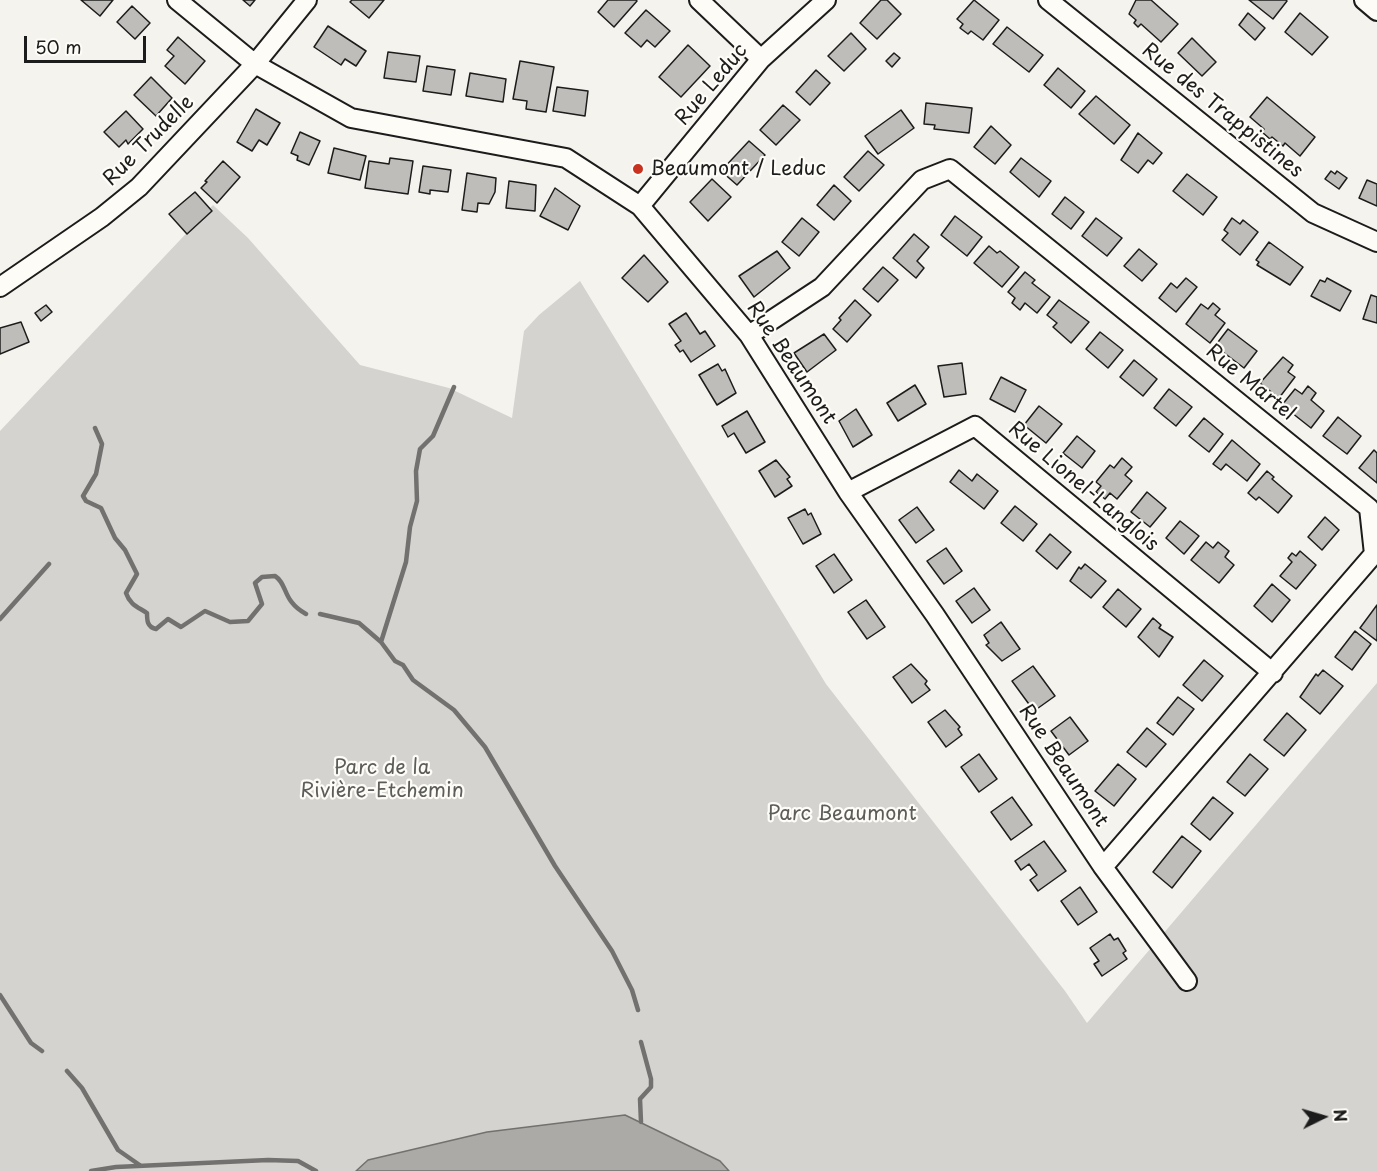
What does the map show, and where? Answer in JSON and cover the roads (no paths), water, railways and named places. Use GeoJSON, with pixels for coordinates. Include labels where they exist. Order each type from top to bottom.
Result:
{"type":"FeatureCollection","features":[{"type":"Feature","properties":{"kind":"street","name":"Rue Beaumont"},"geometry":{"type":"LineString","coordinates":[[177,0],[255,64],[351,118],[566,158],[640,206],[749,335],[848,492],[935,615],[1103,867],[1186,981]]}},
{"type":"Feature","properties":{"kind":"street","name":"Rue Trudelle"},"geometry":{"type":"LineString","coordinates":[[0,287],[102,217],[139,187],[255,64],[307,0]]}},
{"type":"Feature","properties":{"kind":"street"},"geometry":{"type":"LineString","coordinates":[[699,0],[761,59]]}},
{"type":"Feature","properties":{"kind":"street","name":"Rue Leduc"},"geometry":{"type":"LineString","coordinates":[[640,206],[761,59],[826,0]]}},
{"type":"Feature","properties":{"kind":"street","name":"Rue des Trappistines"},"geometry":{"type":"LineString","coordinates":[[1048,0],[1313,213],[1377,242]]}},
{"type":"Feature","properties":{"kind":"street"},"geometry":{"type":"LineString","coordinates":[[1364,0],[1377,11]]}},
{"type":"Feature","properties":{"kind":"street","name":"Rue Martel"},"geometry":{"type":"LineString","coordinates":[[749,335],[822,287],[922,180],[950,169],[1369,508],[1374,554],[1103,867]]}},
{"type":"Feature","properties":{"kind":"street","name":"Rue Lionel-Langlois"},"geometry":{"type":"LineString","coordinates":[[848,492],[975,426],[1273,673]]}},
{"type":"Feature","properties":{"kind":"waterway"},"geometry":{"type":"LineString","coordinates":[[381,642],[406,562],[410,527],[417,501],[416,471],[420,449],[433,436],[454,387]]}},
{"type":"Feature","properties":{"kind":"waterway"},"geometry":{"type":"LineString","coordinates":[[95,428],[102,444],[96,474],[83,496],[86,501],[101,508],[115,538],[125,550],[137,574],[126,593],[132,603],[147,613],[147,621],[151,627],[156,629],[168,619],[181,627],[205,611],[230,622],[248,621],[262,604],[255,583],[262,577],[275,576],[279,579],[293,604],[306,614]]}},
{"type":"Feature","properties":{"kind":"waterway"},"geometry":{"type":"LineString","coordinates":[[0,619],[49,564]]}},
{"type":"Feature","properties":{"kind":"waterway"},"geometry":{"type":"LineString","coordinates":[[320,614],[359,623],[381,642],[395,661],[403,665],[413,680],[454,710],[485,747],[555,866],[612,951],[632,990],[638,1010]]}},
{"type":"Feature","properties":{"kind":"waterway"},"geometry":{"type":"LineString","coordinates":[[0,995],[31,1043],[42,1051]]}},
{"type":"Feature","properties":{"kind":"waterway"},"geometry":{"type":"LineString","coordinates":[[641,1042],[651,1087],[640,1099],[641,1122]]}},
{"type":"Feature","properties":{"kind":"waterway"},"geometry":{"type":"LineString","coordinates":[[67,1071],[82,1088],[118,1150],[141,1166]]}},
{"type":"Feature","properties":{"kind":"waterway"},"geometry":{"type":"LineString","coordinates":[[91,1171],[116,1167],[268,1160],[298,1161],[316,1171]]}},
{"type":"Feature","properties":{"kind":"place","name":"Beaumont / Leduc"},"geometry":{"type":"Point","coordinates":[638,169]}},
{"type":"Feature","properties":{"kind":"park label","name":"Parc de la Rivière-Etchemin"},"geometry":{"type":"Point","coordinates":[382,780]}},
{"type":"Feature","properties":{"kind":"park label","name":"Parc Beaumont"},"geometry":{"type":"Point","coordinates":[842,814]}}]}
